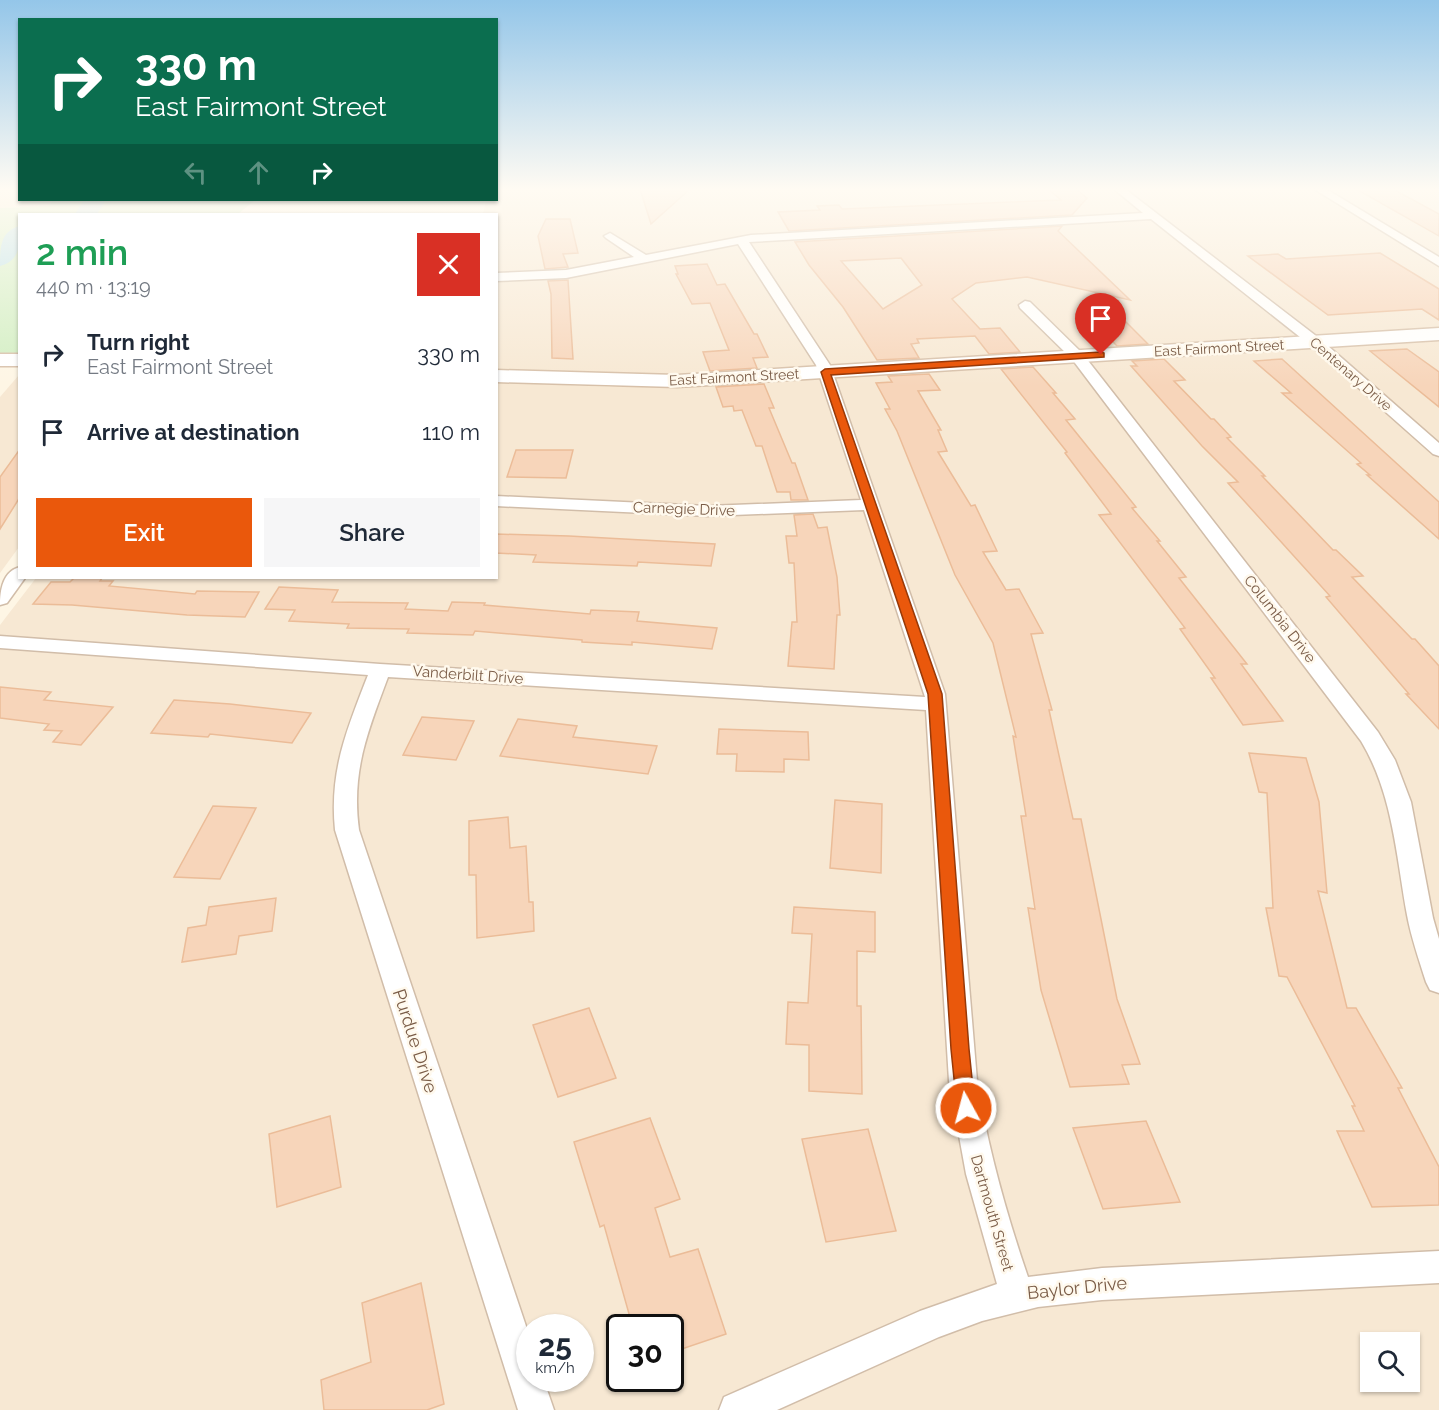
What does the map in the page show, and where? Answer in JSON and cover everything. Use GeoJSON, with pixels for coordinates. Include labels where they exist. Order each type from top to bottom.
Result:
{"type":"FeatureCollection","features":[{"type":"Feature","properties":{"kind":"street"},"geometry":{"type":"LineString","coordinates":[[638,255],[643,258]]}},
{"type":"Feature","properties":{"kind":"street"},"geometry":{"type":"LineString","coordinates":[[498,277],[557,275],[660,255]]}},
{"type":"Feature","properties":{"kind":"street","name":"Dartmouth Street"},"geometry":{"type":"LineString","coordinates":[[751,255],[819,357],[927,666],[937,704],[966,1108],[985,1194],[1017,1295]]}},
{"type":"Feature","properties":{"kind":"street","name":"Centenary Drive"},"geometry":{"type":"LineString","coordinates":[[1203,255],[1315,342],[1439,451]]}},
{"type":"Feature","properties":{"kind":"street","name":"Columbia Drive"},"geometry":{"type":"LineString","coordinates":[[1025,305],[1077,356],[1354,714],[1384,760],[1400,801],[1420,918],[1439,982]]}},
{"type":"Feature","properties":{"kind":"street","name":"East Fairmont Street"},"geometry":{"type":"LineString","coordinates":[[498,376],[642,382],[1439,334]]}},
{"type":"Feature","properties":{"kind":"street"},"geometry":{"type":"LineString","coordinates":[[0,360],[18,360]]}},
{"type":"Feature","properties":{"kind":"street","name":"Carnegie Drive"},"geometry":{"type":"LineString","coordinates":[[498,501],[708,511],[871,506]]}},
{"type":"Feature","properties":{"kind":"street"},"geometry":{"type":"LineString","coordinates":[[0,599],[18,575]]}},
{"type":"Feature","properties":{"kind":"street","name":"Vanderbilt Drive"},"geometry":{"type":"LineString","coordinates":[[0,642],[380,670],[937,704]]}},
{"type":"Feature","properties":{"kind":"street","name":"Purdue Drive"},"geometry":{"type":"LineString","coordinates":[[380,670],[344,772],[343,807],[347,830],[536,1410]]}},
{"type":"Feature","properties":{"kind":"street","name":"Baylor Drive"},"geometry":{"type":"LineString","coordinates":[[737,1410],[932,1323],[982,1304],[1017,1295],[1059,1287],[1102,1284],[1439,1267]]}},
{"type":"Feature","properties":{"kind":"shaded area"},"geometry":{"type":"Polygon","coordinates":[[[498,255],[1439,255],[1439,328],[643,377],[498,371],[498,255]]]}},
{"type":"Feature","properties":{"kind":"shaded area"},"geometry":{"type":"Polygon","coordinates":[[[1439,340],[1439,1410],[0,1410],[0,625],[35,579],[498,579],[498,382],[609,387],[736,384],[1439,340]]]}},
{"type":"Feature","properties":{"kind":"shaded area"},"geometry":{"type":"Polygon","coordinates":[[[18,376],[18,548],[0,573],[0,397],[18,376]]]}},
{"type":"Feature","properties":{"kind":"green space"},"geometry":{"type":"Polygon","coordinates":[[[0,255],[18,255],[18,353],[0,353],[0,255]]]}},
{"type":"Feature","properties":{"kind":"building"},"geometry":{"type":"Polygon","coordinates":[[[542,255],[563,255],[568,267],[545,269],[542,255]]]}},
{"type":"Feature","properties":{"kind":"building"},"geometry":{"type":"Polygon","coordinates":[[[803,255],[1083,255],[1130,300],[1027,277],[976,283],[952,299],[980,329],[1000,328],[1020,352],[989,354],[975,336],[917,339],[919,343],[911,344],[919,358],[877,360],[843,307],[803,255]],[[901,258],[841,261],[883,309],[922,285],[901,258]]]}},
{"type":"Feature","properties":{"kind":"building"},"geometry":{"type":"Polygon","coordinates":[[[1279,255],[1286,259],[1383,255],[1439,289],[1439,320],[1422,309],[1328,315],[1248,256],[1279,255]]]}},
{"type":"Feature","properties":{"kind":"building"},"geometry":{"type":"Polygon","coordinates":[[[707,264],[717,285],[725,284],[754,334],[757,334],[768,357],[753,358],[757,368],[710,371],[703,352],[729,350],[710,303],[692,304],[676,274],[678,274],[675,266],[707,264]]]}},
{"type":"Feature","properties":{"kind":"building"},"geometry":{"type":"Polygon","coordinates":[[[568,280],[573,359],[552,358],[551,294],[548,281],[568,280]]]}},
{"type":"Feature","properties":{"kind":"building"},"geometry":{"type":"Polygon","coordinates":[[[1124,320],[1148,344],[1117,346],[1094,322],[1124,320]]]}},
{"type":"Feature","properties":{"kind":"building"},"geometry":{"type":"Polygon","coordinates":[[[1407,349],[1439,372],[1439,407],[1370,351],[1407,349]]]}},
{"type":"Feature","properties":{"kind":"building"},"geometry":{"type":"Polygon","coordinates":[[[1164,359],[1185,380],[1174,381],[1231,437],[1227,438],[1333,550],[1336,550],[1363,576],[1352,577],[1439,666],[1439,729],[1406,694],[1409,694],[1326,597],[1330,596],[1228,483],[1238,482],[1202,446],[1131,366],[1137,366],[1132,361],[1164,359]]]}},
{"type":"Feature","properties":{"kind":"building"},"geometry":{"type":"Polygon","coordinates":[[[1282,359],[1439,502],[1439,539],[1367,475],[1370,475],[1357,464],[1361,463],[1282,393],[1291,393],[1254,361],[1282,359]]]}},
{"type":"Feature","properties":{"kind":"building"},"geometry":{"type":"Polygon","coordinates":[[[1033,367],[1075,419],[1066,420],[1136,507],[1132,508],[1186,577],[1179,578],[1247,664],[1241,664],[1283,721],[1243,725],[1211,678],[1215,678],[1180,629],[1185,628],[1099,515],[1111,514],[1065,453],[1067,452],[1001,369],[1033,367]]]}},
{"type":"Feature","properties":{"kind":"building"},"geometry":{"type":"Polygon","coordinates":[[[929,374],[940,390],[918,391],[941,430],[938,430],[947,451],[938,452],[971,506],[975,505],[997,551],[983,552],[1006,590],[1019,589],[1043,633],[1031,634],[1052,710],[1049,710],[1073,819],[1081,819],[1117,999],[1140,1064],[1122,1065],[1129,1084],[1070,1087],[1041,990],[1028,908],[1035,909],[1021,816],[1026,816],[1013,736],[1016,737],[993,643],[955,575],[897,431],[885,409],[890,409],[876,383],[892,382],[888,376],[929,374]]]}},
{"type":"Feature","properties":{"kind":"building"},"geometry":{"type":"Polygon","coordinates":[[[764,384],[774,408],[769,408],[792,463],[795,463],[808,500],[791,500],[790,492],[777,492],[762,446],[756,446],[742,410],[734,411],[733,406],[723,407],[716,387],[764,384]]]}},
{"type":"Feature","properties":{"kind":"building"},"geometry":{"type":"Polygon","coordinates":[[[516,450],[573,450],[566,478],[507,477],[516,450]]]}},
{"type":"Feature","properties":{"kind":"building"},"geometry":{"type":"Polygon","coordinates":[[[18,452],[18,500],[0,529],[0,477],[18,452]]]}},
{"type":"Feature","properties":{"kind":"building"},"geometry":{"type":"Polygon","coordinates":[[[813,514],[818,528],[827,527],[837,577],[840,615],[837,615],[834,669],[788,666],[792,622],[797,622],[794,563],[789,563],[786,536],[797,536],[794,515],[813,514]]]}},
{"type":"Feature","properties":{"kind":"building"},"geometry":{"type":"Polygon","coordinates":[[[498,534],[715,544],[711,566],[638,562],[637,566],[533,562],[536,555],[498,553],[498,534]]]}},
{"type":"Feature","properties":{"kind":"building"},"geometry":{"type":"Polygon","coordinates":[[[73,579],[101,579],[100,581],[113,581],[109,586],[195,594],[197,591],[259,592],[245,617],[33,604],[51,582],[70,582],[73,579]]]}},
{"type":"Feature","properties":{"kind":"building"},"geometry":{"type":"Polygon","coordinates":[[[279,587],[338,590],[332,602],[408,603],[405,609],[448,611],[452,602],[485,603],[484,605],[590,614],[591,610],[639,612],[637,621],[717,628],[712,649],[632,642],[632,645],[582,642],[582,640],[475,631],[473,635],[407,633],[409,629],[347,628],[349,624],[289,621],[295,610],[265,609],[279,587]]]}},
{"type":"Feature","properties":{"kind":"building"},"geometry":{"type":"Polygon","coordinates":[[[0,687],[51,692],[44,700],[113,707],[81,745],[53,742],[62,731],[44,730],[49,724],[0,718],[0,687]]]}},
{"type":"Feature","properties":{"kind":"building"},"geometry":{"type":"Polygon","coordinates":[[[174,700],[311,713],[292,743],[210,734],[208,737],[151,733],[174,700]]]}},
{"type":"Feature","properties":{"kind":"building"},"geometry":{"type":"Polygon","coordinates":[[[422,717],[474,721],[456,760],[403,755],[422,717]]]}},
{"type":"Feature","properties":{"kind":"building"},"geometry":{"type":"Polygon","coordinates":[[[518,719],[577,726],[573,737],[657,746],[648,774],[500,756],[518,719]]]}},
{"type":"Feature","properties":{"kind":"building"},"geometry":{"type":"Polygon","coordinates":[[[719,729],[808,732],[809,760],[784,759],[784,772],[736,771],[737,754],[717,754],[719,729]]]}},
{"type":"Feature","properties":{"kind":"building"},"geometry":{"type":"Polygon","coordinates":[[[1249,753],[1306,758],[1319,802],[1327,893],[1318,891],[1347,1008],[1356,1008],[1402,1088],[1398,1088],[1439,1167],[1439,1205],[1372,1207],[1337,1131],[1364,1131],[1352,1106],[1355,1106],[1287,977],[1279,976],[1266,908],[1273,908],[1267,793],[1259,792],[1249,753]]]}},
{"type":"Feature","properties":{"kind":"building"},"geometry":{"type":"Polygon","coordinates":[[[835,800],[882,804],[881,873],[830,868],[835,800]]]}},
{"type":"Feature","properties":{"kind":"building"},"geometry":{"type":"Polygon","coordinates":[[[213,806],[256,808],[220,879],[174,877],[213,806]]]}},
{"type":"Feature","properties":{"kind":"building"},"geometry":{"type":"Polygon","coordinates":[[[508,817],[510,848],[526,846],[529,902],[533,902],[534,931],[477,938],[476,875],[469,875],[469,821],[508,817]]]}},
{"type":"Feature","properties":{"kind":"building"},"geometry":{"type":"Polygon","coordinates":[[[276,898],[272,931],[239,936],[236,954],[182,962],[188,928],[206,925],[209,907],[276,898]]]}},
{"type":"Feature","properties":{"kind":"building"},"geometry":{"type":"Polygon","coordinates":[[[794,907],[875,912],[875,952],[857,951],[857,1006],[861,1006],[862,1094],[809,1091],[809,1045],[786,1044],[788,1002],[808,1003],[812,934],[792,933],[794,907]]]}},
{"type":"Feature","properties":{"kind":"building"},"geometry":{"type":"Polygon","coordinates":[[[589,1008],[616,1078],[558,1097],[533,1025],[589,1008]]]}},
{"type":"Feature","properties":{"kind":"building"},"geometry":{"type":"Polygon","coordinates":[[[330,1116],[341,1187],[277,1207],[269,1134],[330,1116]]]}},
{"type":"Feature","properties":{"kind":"building"},"geometry":{"type":"Polygon","coordinates":[[[650,1118],[680,1199],[655,1208],[670,1257],[698,1249],[726,1334],[684,1348],[684,1314],[629,1314],[604,1225],[600,1227],[574,1142],[650,1118]]]}},
{"type":"Feature","properties":{"kind":"building"},"geometry":{"type":"Polygon","coordinates":[[[1146,1121],[1180,1202],[1103,1209],[1073,1128],[1146,1121]]]}},
{"type":"Feature","properties":{"kind":"building"},"geometry":{"type":"Polygon","coordinates":[[[868,1129],[896,1231],[826,1242],[802,1139],[868,1129]]]}},
{"type":"Feature","properties":{"kind":"building"},"geometry":{"type":"Polygon","coordinates":[[[421,1283],[444,1404],[427,1410],[324,1410],[321,1380],[371,1362],[362,1303],[421,1283]]]}},
{"type":"Feature","properties":{"kind":"waterway"},"geometry":{"type":"LineString","coordinates":[[0,258],[3,255]]}},
{"type":"Feature","properties":{"kind":"route"},"geometry":{"type":"LineString","coordinates":[[966,1108],[961,1068],[937,704],[927,666],[825,372],[1101,355]]}}]}
